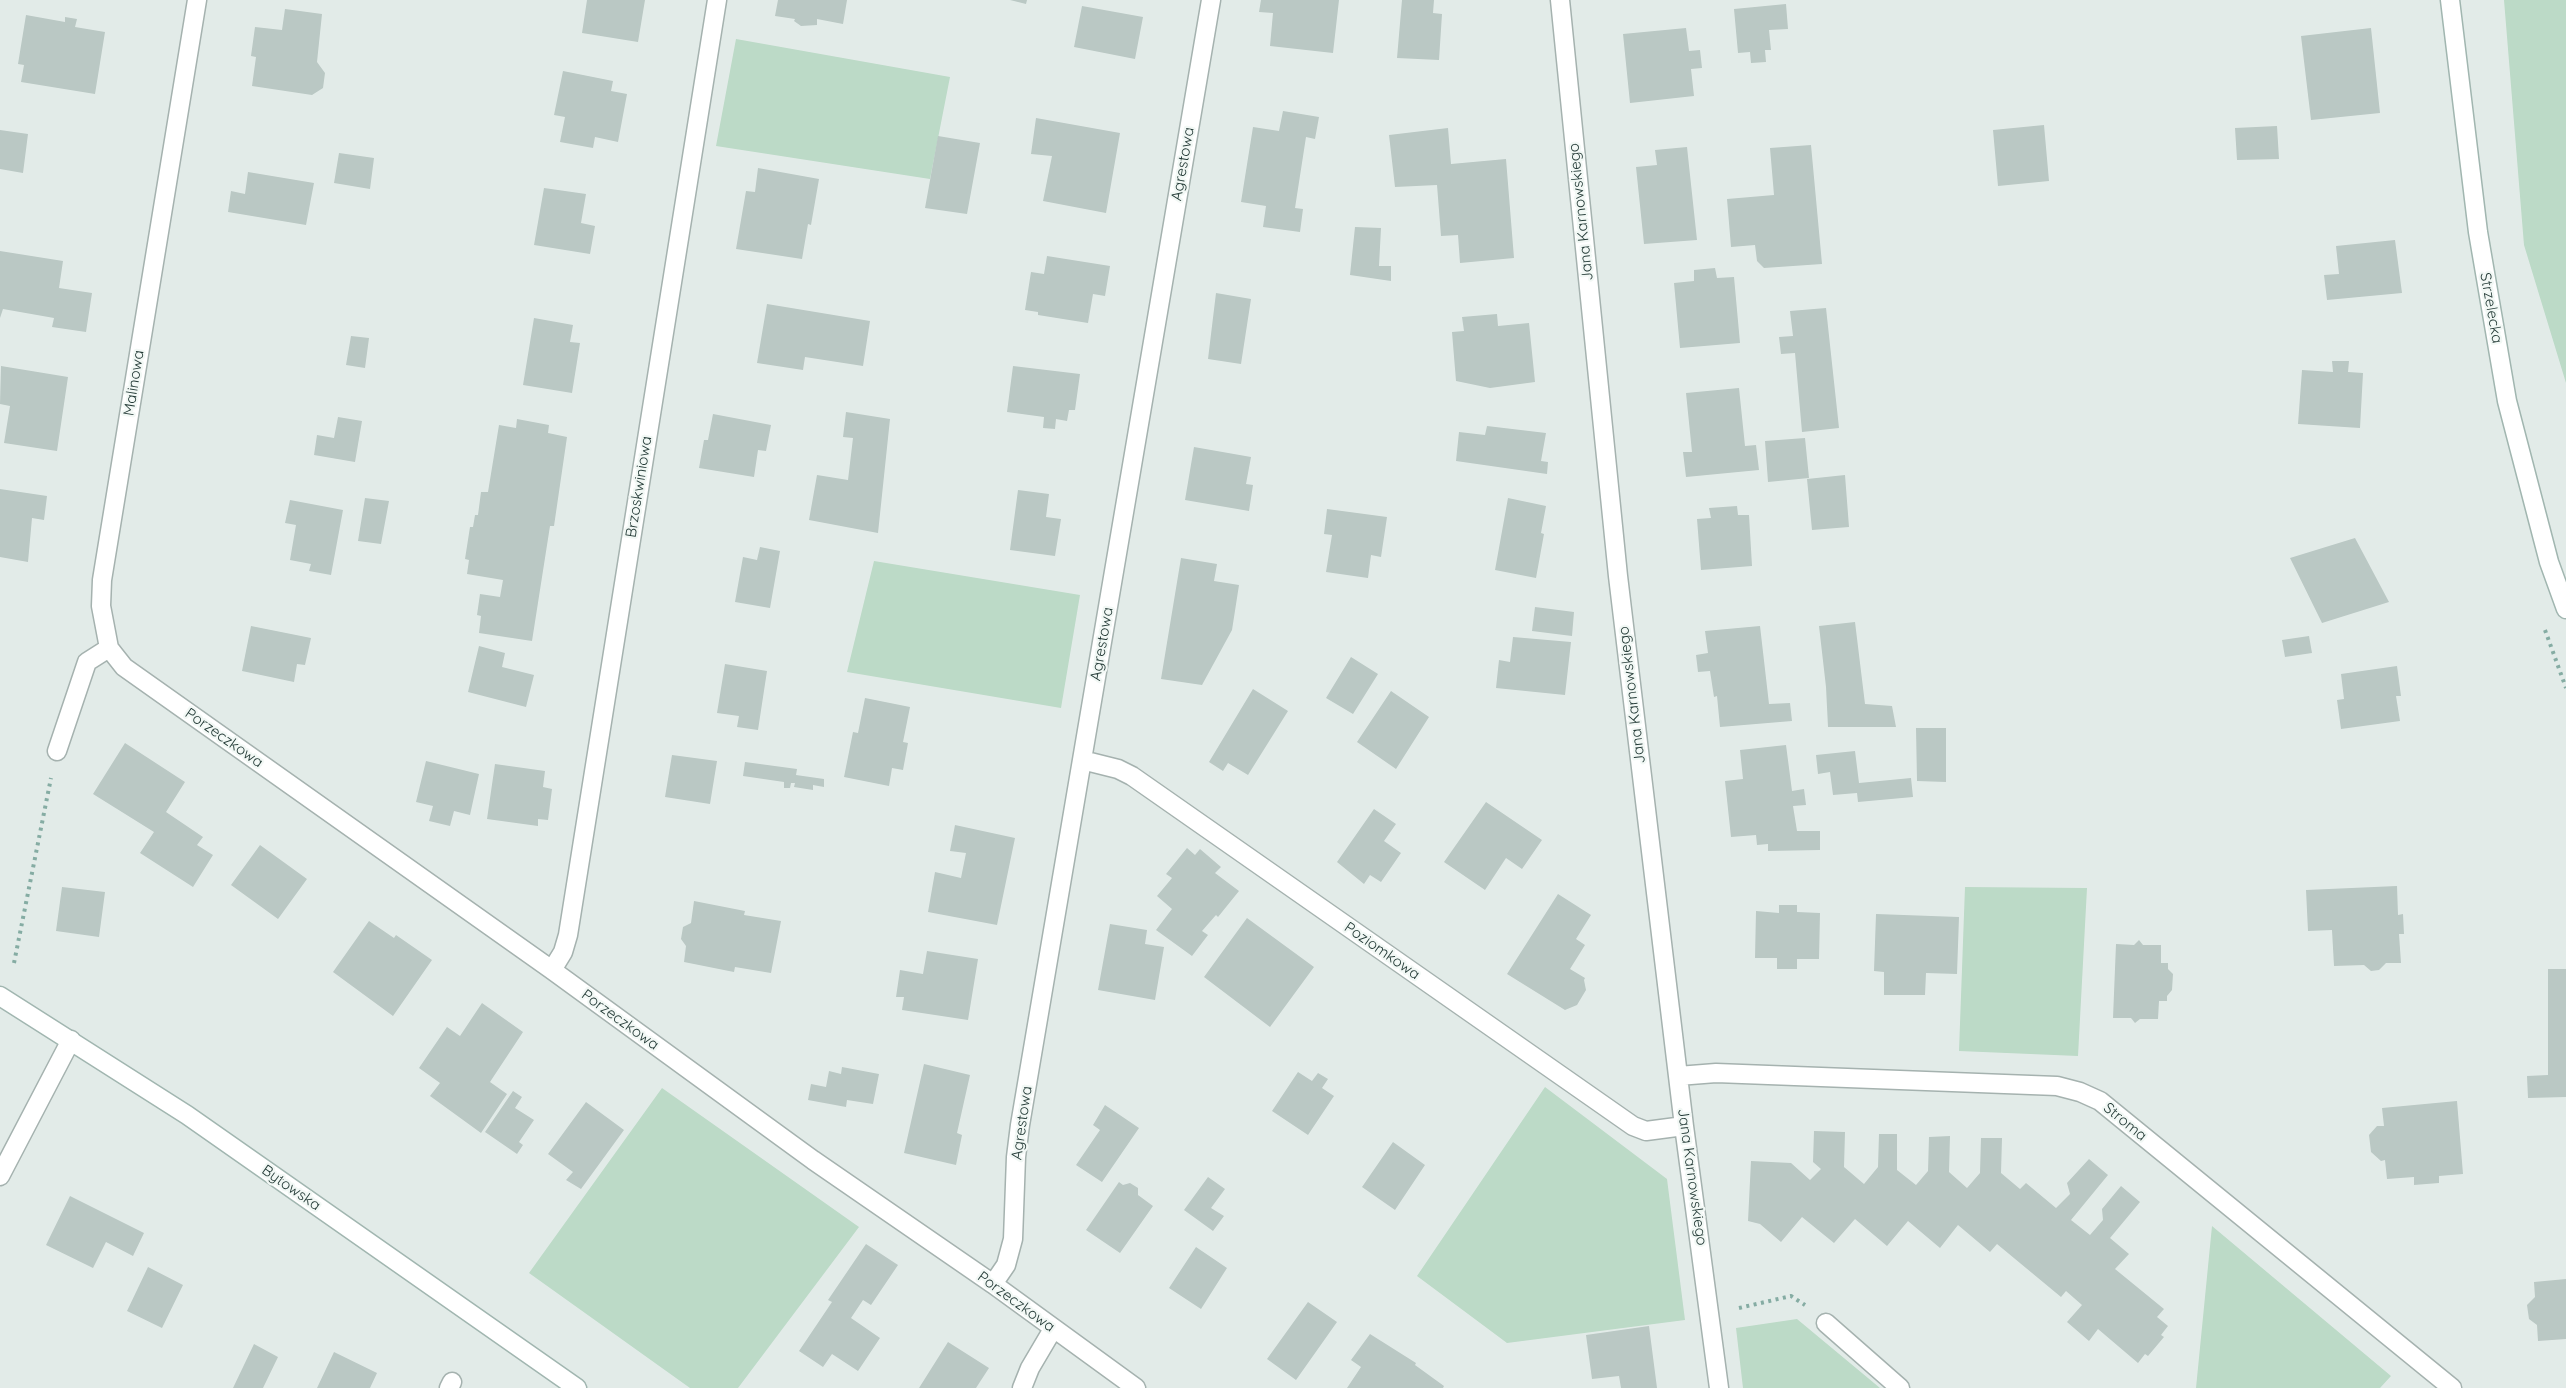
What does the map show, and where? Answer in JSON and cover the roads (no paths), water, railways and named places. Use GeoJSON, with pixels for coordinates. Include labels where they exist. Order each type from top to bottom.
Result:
{"type":"FeatureCollection","features":[{"type":"Feature","properties":{"kind":"street","name":"Malinowa"},"geometry":{"type":"LineString","coordinates":[[109,648],[101,606],[102,580],[197,0]]}},
{"type":"Feature","properties":{"kind":"street","name":"Brzoskwiniowa"},"geometry":{"type":"LineString","coordinates":[[552,970],[563,952],[568,935],[717,0]]}},
{"type":"Feature","properties":{"kind":"street","name":"Agrestowa"},"geometry":{"type":"LineString","coordinates":[[993,1284],[1006,1264],[1013,1239],[1016,1157],[1020,1125],[1211,0]]}},
{"type":"Feature","properties":{"kind":"street","name":"Jana Karnowskiego"},"geometry":{"type":"LineString","coordinates":[[1560,0],[1618,576],[1684,1126],[1719,1388]]}},
{"type":"Feature","properties":{"kind":"street","name":"Strzelecka"},"geometry":{"type":"LineString","coordinates":[[2450,0],[2478,232],[2507,400],[2549,562],[2566,609]]}},
{"type":"Feature","properties":{"kind":"street"},"geometry":{"type":"LineString","coordinates":[[57,751],[87,662],[109,648]]}},
{"type":"Feature","properties":{"kind":"street","name":"Porzeczkowa"},"geometry":{"type":"LineString","coordinates":[[109,648],[124,667],[1136,1388]]}},
{"type":"Feature","properties":{"kind":"street","name":"Poziomkowa"},"geometry":{"type":"LineString","coordinates":[[1082,760],[1118,769],[1132,776],[1633,1126],[1646,1131],[1684,1126]]}},
{"type":"Feature","properties":{"kind":"street","name":"Bytowska"},"geometry":{"type":"LineString","coordinates":[[0,996],[187,1115],[577,1388]]}},
{"type":"Feature","properties":{"kind":"street"},"geometry":{"type":"LineString","coordinates":[[0,1176],[71,1040]]}},
{"type":"Feature","properties":{"kind":"street","name":"Stroma"},"geometry":{"type":"LineString","coordinates":[[1678,1076],[1716,1073],[2057,1086],[2080,1092],[2100,1101],[2452,1388]]}},
{"type":"Feature","properties":{"kind":"street"},"geometry":{"type":"LineString","coordinates":[[1826,1323],[1900,1388]]}},
{"type":"Feature","properties":{"kind":"street"},"geometry":{"type":"LineString","coordinates":[[1022,1388],[1030,1368],[1053,1329]]}}]}
